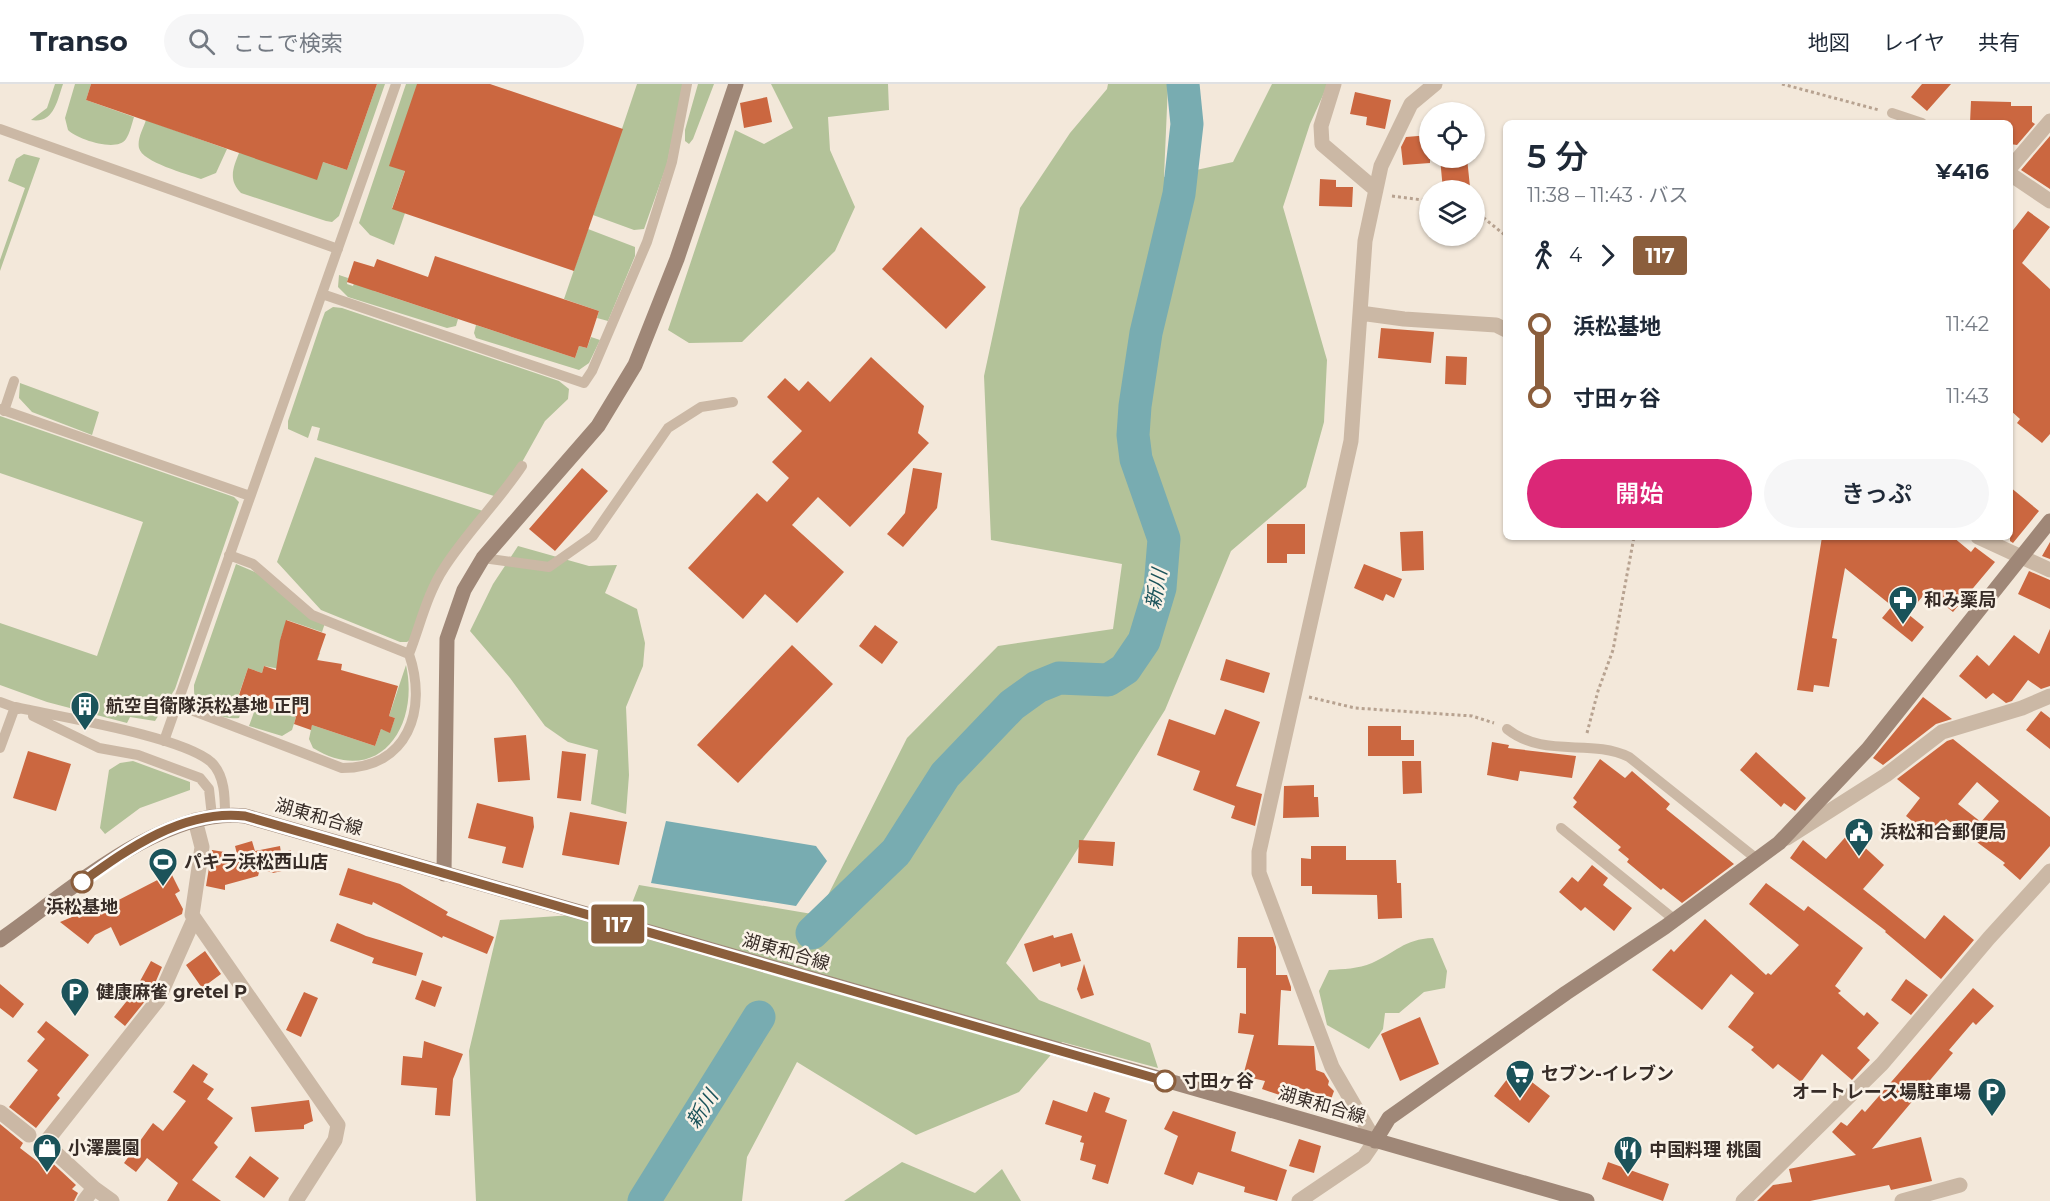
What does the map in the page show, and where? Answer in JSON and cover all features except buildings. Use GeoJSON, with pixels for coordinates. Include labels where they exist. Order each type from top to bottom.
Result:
{"type":"FeatureCollection","features":[{"type":"Feature","properties":{"kind":"street"},"geometry":{"type":"LineString","coordinates":[[444,874],[447,639],[464,591],[483,558],[598,426],[635,365],[677,259],[736,84]]}},
{"type":"Feature","properties":{"kind":"street"},"geometry":{"type":"LineString","coordinates":[[1334,84],[1321,126],[1322,144],[1376,190]]}},
{"type":"Feature","properties":{"kind":"street"},"geometry":{"type":"LineString","coordinates":[[1375,1141],[1332,1067],[1259,873],[1259,852],[1351,441],[1365,241],[1381,166],[1411,104],[1435,84]]}},
{"type":"Feature","properties":{"kind":"street"},"geometry":{"type":"LineString","coordinates":[[2013,164],[2050,121]]}},
{"type":"Feature","properties":{"kind":"street"},"geometry":{"type":"LineString","coordinates":[[2013,176],[2050,201]]}},
{"type":"Feature","properties":{"kind":"street"},"geometry":{"type":"LineString","coordinates":[[1360,313],[1404,320],[1496,325],[1503,328]]}},
{"type":"Feature","properties":{"kind":"street"},"geometry":{"type":"LineString","coordinates":[[1779,843],[1868,748],[2050,521]]}},
{"type":"Feature","properties":{"kind":"street"},"geometry":{"type":"LineString","coordinates":[[1984,540],[2050,570]]}},
{"type":"Feature","properties":{"kind":"street"},"geometry":{"type":"LineString","coordinates":[[1299,1201],[1364,1157],[1389,1118],[1566,993],[1675,920],[1779,843],[1886,775],[1942,732],[2022,708],[2050,696]]}},
{"type":"Feature","properties":{"kind":"street","name":"湖東和合線"},"geometry":{"type":"LineString","coordinates":[[0,940],[123,853],[161,833],[195,820],[219,815],[258,819],[1587,1201]]}},
{"type":"Feature","properties":{"kind":"street"},"geometry":{"type":"LineString","coordinates":[[195,820],[202,847],[191,909],[194,920],[338,1125],[335,1140],[296,1201]]}},
{"type":"Feature","properties":{"kind":"street"},"geometry":{"type":"LineString","coordinates":[[1743,1201],[1874,1072],[2050,871]]}},
{"type":"Feature","properties":{"kind":"street"},"geometry":{"type":"LineString","coordinates":[[112,1201],[94,1188],[45,1143],[158,1000],[194,920]]}},
{"type":"Feature","properties":{"kind":"street"},"geometry":{"type":"LineString","coordinates":[[0,1112],[29,1135]]}},
{"type":"Feature","properties":{"kind":"street"},"geometry":{"type":"LineString","coordinates":[[1902,1201],[1960,1185]]}},
{"type":"Feature","properties":{"kind":"street"},"geometry":{"type":"LineString","coordinates":[[84,1201],[94,1188]]}},
{"type":"Feature","properties":{"kind":"lane"},"geometry":{"type":"LineString","coordinates":[[164,741],[396,84]]}},
{"type":"Feature","properties":{"kind":"lane"},"geometry":{"type":"LineString","coordinates":[[322,294],[584,383],[592,371],[647,242],[672,162],[687,84]]}},
{"type":"Feature","properties":{"kind":"lane"},"geometry":{"type":"LineString","coordinates":[[1892,113],[1913,120]]}},
{"type":"Feature","properties":{"kind":"lane"},"geometry":{"type":"LineString","coordinates":[[0,129],[338,249]]}},
{"type":"Feature","properties":{"kind":"lane"},"geometry":{"type":"LineString","coordinates":[[14,381],[2,410],[250,496]]}},
{"type":"Feature","properties":{"kind":"lane"},"geometry":{"type":"LineString","coordinates":[[483,558],[549,567],[593,536],[668,428],[701,407],[733,402]]}},
{"type":"Feature","properties":{"kind":"lane"},"geometry":{"type":"LineString","coordinates":[[178,705],[342,768],[361,768],[381,762],[398,748],[415,710],[416,687],[410,654],[432,591],[443,569],[507,489],[522,466]]}},
{"type":"Feature","properties":{"kind":"lane"},"geometry":{"type":"LineString","coordinates":[[229,555],[253,564],[312,615],[410,654]]}},
{"type":"Feature","properties":{"kind":"lane"},"geometry":{"type":"LineString","coordinates":[[0,702],[164,741],[212,763],[221,776],[219,815]]}},
{"type":"Feature","properties":{"kind":"lane"},"geometry":{"type":"LineString","coordinates":[[0,748],[15,707]]}},
{"type":"Feature","properties":{"kind":"lane"},"geometry":{"type":"LineString","coordinates":[[15,707],[99,748],[138,755],[200,778],[209,789],[219,815]]}},
{"type":"Feature","properties":{"kind":"lane"},"geometry":{"type":"LineString","coordinates":[[1507,729],[1520,740],[1539,745],[1617,751],[1629,757],[1758,860]]}},
{"type":"Feature","properties":{"kind":"lane"},"geometry":{"type":"LineString","coordinates":[[1561,828],[1675,920]]}},
{"type":"Feature","properties":{"kind":"path"},"geometry":{"type":"LineString","coordinates":[[1782,84],[1820,96],[1892,113]]}},
{"type":"Feature","properties":{"kind":"path"},"geometry":{"type":"LineString","coordinates":[[1376,190],[1401,199],[1419,200]]}},
{"type":"Feature","properties":{"kind":"path"},"geometry":{"type":"LineString","coordinates":[[1485,219],[1503,234]]}},
{"type":"Feature","properties":{"kind":"path"},"geometry":{"type":"LineString","coordinates":[[1584,749],[1598,691],[1613,650],[1633,540]]}},
{"type":"Feature","properties":{"kind":"path"},"geometry":{"type":"LineString","coordinates":[[1296,694],[1355,708],[1472,716],[1507,729]]}},
{"type":"Feature","properties":{"kind":"green space"},"geometry":{"type":"Polygon","coordinates":[[[55,84],[63,84],[50,115],[39,120],[31,120],[47,108],[55,84]]]}},
{"type":"Feature","properties":{"kind":"green space"},"geometry":{"type":"Polygon","coordinates":[[[75,84],[91,84],[86,100],[134,117],[126,139],[121,143],[106,145],[80,137],[68,130],[65,118],[75,84]]]}},
{"type":"Feature","properties":{"kind":"green space"},"geometry":{"type":"Polygon","coordinates":[[[377,84],[385,84],[339,216],[332,222],[241,193],[237,188],[233,174],[239,153],[323,162],[347,170],[377,84]]]}},
{"type":"Feature","properties":{"kind":"green space"},"geometry":{"type":"Polygon","coordinates":[[[406,84],[435,84],[392,208],[405,213],[394,245],[370,235],[359,223],[406,84]]]}},
{"type":"Feature","properties":{"kind":"green space"},"geometry":{"type":"Polygon","coordinates":[[[637,84],[683,84],[667,164],[644,229],[634,230],[593,215],[637,84]]]}},
{"type":"Feature","properties":{"kind":"green space"},"geometry":{"type":"Polygon","coordinates":[[[698,84],[714,84],[689,144],[685,141],[685,130],[698,84]]]}},
{"type":"Feature","properties":{"kind":"green space"},"geometry":{"type":"Polygon","coordinates":[[[771,84],[888,84],[889,110],[828,117],[830,150],[855,207],[835,251],[742,342],[689,343],[668,330],[735,130],[764,144],[793,128],[771,84]]]}},
{"type":"Feature","properties":{"kind":"green space"},"geometry":{"type":"Polygon","coordinates":[[[1108,84],[1168,84],[1164,177],[1233,162],[1272,84],[1328,84],[1310,124],[1283,207],[1327,360],[1324,422],[1306,487],[1231,551],[1165,710],[1006,963],[1039,1000],[1150,1043],[1158,1068],[1062,1042],[1019,1092],[916,1135],[797,1062],[747,1157],[742,1201],[476,1201],[469,1051],[500,920],[629,911],[639,885],[818,915],[907,738],[998,646],[1113,629],[1122,564],[991,540],[984,376],[1020,208],[1070,133],[1107,89],[1108,84]]]}},
{"type":"Feature","properties":{"kind":"green space"},"geometry":{"type":"Polygon","coordinates":[[[146,120],[227,149],[216,173],[201,179],[148,158],[139,148],[146,120]]]}},
{"type":"Feature","properties":{"kind":"green space"},"geometry":{"type":"Polygon","coordinates":[[[24,154],[40,158],[0,271],[0,260],[25,188],[8,181],[16,159],[24,154]]]}},
{"type":"Feature","properties":{"kind":"green space"},"geometry":{"type":"Polygon","coordinates":[[[588,229],[635,247],[635,256],[608,321],[597,318],[599,311],[564,299],[588,229]]]}},
{"type":"Feature","properties":{"kind":"green space"},"geometry":{"type":"Polygon","coordinates":[[[358,272],[374,291],[458,319],[456,326],[447,328],[348,297],[338,287],[339,275],[348,278],[347,284],[353,286],[358,272]]]}},
{"type":"Feature","properties":{"kind":"green space"},"geometry":{"type":"Polygon","coordinates":[[[333,307],[342,308],[559,381],[569,389],[568,399],[545,421],[521,464],[494,496],[317,440],[320,428],[312,426],[308,438],[288,429],[288,421],[325,312],[333,307]]]}},
{"type":"Feature","properties":{"kind":"green space"},"geometry":{"type":"Polygon","coordinates":[[[476,325],[575,358],[579,346],[587,348],[591,337],[600,340],[589,363],[579,370],[476,338],[474,333],[476,325]]]}},
{"type":"Feature","properties":{"kind":"green space"},"geometry":{"type":"Polygon","coordinates":[[[20,383],[99,412],[92,435],[32,412],[19,398],[20,383]]]}},
{"type":"Feature","properties":{"kind":"green space"},"geometry":{"type":"Polygon","coordinates":[[[0,416],[234,497],[239,502],[175,689],[155,721],[130,717],[127,723],[47,702],[0,685],[0,623],[97,656],[143,522],[0,473],[0,416]]]}},
{"type":"Feature","properties":{"kind":"green space"},"geometry":{"type":"Polygon","coordinates":[[[315,457],[483,511],[443,563],[411,639],[407,642],[400,642],[321,610],[277,562],[315,457]]]}},
{"type":"Feature","properties":{"kind":"green space"},"geometry":{"type":"Polygon","coordinates":[[[518,546],[589,566],[617,565],[605,593],[637,609],[645,643],[643,666],[626,707],[629,775],[626,814],[591,804],[598,750],[568,742],[545,726],[510,678],[470,631],[493,584],[518,546]]]}},
{"type":"Feature","properties":{"kind":"green space"},"geometry":{"type":"Polygon","coordinates":[[[236,564],[264,576],[325,623],[322,632],[287,620],[280,640],[320,653],[312,675],[264,666],[262,673],[248,668],[236,703],[243,706],[239,718],[229,718],[200,707],[195,700],[194,685],[236,564]]]}},
{"type":"Feature","properties":{"kind":"green space"},"geometry":{"type":"Polygon","coordinates":[[[406,665],[409,688],[407,710],[400,729],[389,745],[375,756],[357,761],[336,758],[313,748],[309,739],[312,725],[375,746],[381,729],[390,732],[395,718],[389,716],[406,665]]]}},
{"type":"Feature","properties":{"kind":"green space"},"geometry":{"type":"Polygon","coordinates":[[[257,704],[296,717],[292,730],[282,736],[249,726],[257,704]]]}},
{"type":"Feature","properties":{"kind":"green space"},"geometry":{"type":"Polygon","coordinates":[[[133,761],[190,782],[190,790],[140,808],[105,834],[100,828],[109,770],[120,763],[133,761]]]}},
{"type":"Feature","properties":{"kind":"green space"},"geometry":{"type":"Polygon","coordinates":[[[1433,938],[1447,971],[1445,988],[1424,992],[1399,1013],[1385,1013],[1383,1029],[1369,1049],[1327,1025],[1319,991],[1329,970],[1367,965],[1414,941],[1433,938]]]}},
{"type":"Feature","properties":{"kind":"green space"},"geometry":{"type":"Polygon","coordinates":[[[902,1162],[975,1193],[1002,1169],[1021,1201],[844,1201],[902,1162]]]}},
{"type":"Feature","properties":{"kind":"water"},"geometry":{"type":"Polygon","coordinates":[[[666,821],[816,846],[827,861],[796,906],[651,883],[666,821]]]}},
{"type":"Feature","properties":{"kind":"waterway","name":"新川"},"geometry":{"type":"LineString","coordinates":[[812,933],[896,852],[945,775],[1012,705],[1037,687],[1059,678],[1108,680],[1125,669],[1144,641],[1160,588],[1164,539],[1136,459],[1133,435],[1135,406],[1146,333],[1179,194],[1187,124],[1183,84]]}},
{"type":"Feature","properties":{"kind":"waterway","name":"新川"},"geometry":{"type":"LineString","coordinates":[[644,1201],[759,1017]]}},
{"type":"Feature","properties":{"kind":"bus line","name":"117"},"geometry":{"type":"LineString","coordinates":[[82,882],[138,844],[176,826],[218,815],[245,816],[1165,1081]]}},
{"type":"Feature","properties":{"kind":"place","name":"和み薬局"},"geometry":{"type":"Point","coordinates":[1903,626]}},
{"type":"Feature","properties":{"kind":"place","name":"航空自衛隊浜松基地 正門"},"geometry":{"type":"Point","coordinates":[85,732]}},
{"type":"Feature","properties":{"kind":"place","name":"浜松和合郵便局"},"geometry":{"type":"Point","coordinates":[1859,858]}},
{"type":"Feature","properties":{"kind":"place","name":"浜松基地"},"geometry":{"type":"Point","coordinates":[82,882]}},
{"type":"Feature","properties":{"kind":"place","name":"パキラ浜松西山店"},"geometry":{"type":"Point","coordinates":[163,888]}},
{"type":"Feature","properties":{"kind":"place","name":"健康麻雀 gretel P"},"geometry":{"type":"Point","coordinates":[75,1018]}},
{"type":"Feature","properties":{"kind":"place","name":"寸田ヶ谷"},"geometry":{"type":"Point","coordinates":[1165,1081]}},
{"type":"Feature","properties":{"kind":"place","name":"セブン-イレブン"},"geometry":{"type":"Point","coordinates":[1520,1100]}},
{"type":"Feature","properties":{"kind":"place","name":"オートレース場駐車場"},"geometry":{"type":"Point","coordinates":[1992,1118]}},
{"type":"Feature","properties":{"kind":"place","name":"小澤農園"},"geometry":{"type":"Point","coordinates":[47,1174]}},
{"type":"Feature","properties":{"kind":"place","name":"中国料理 桃園"},"geometry":{"type":"Point","coordinates":[1628,1176]}}]}
